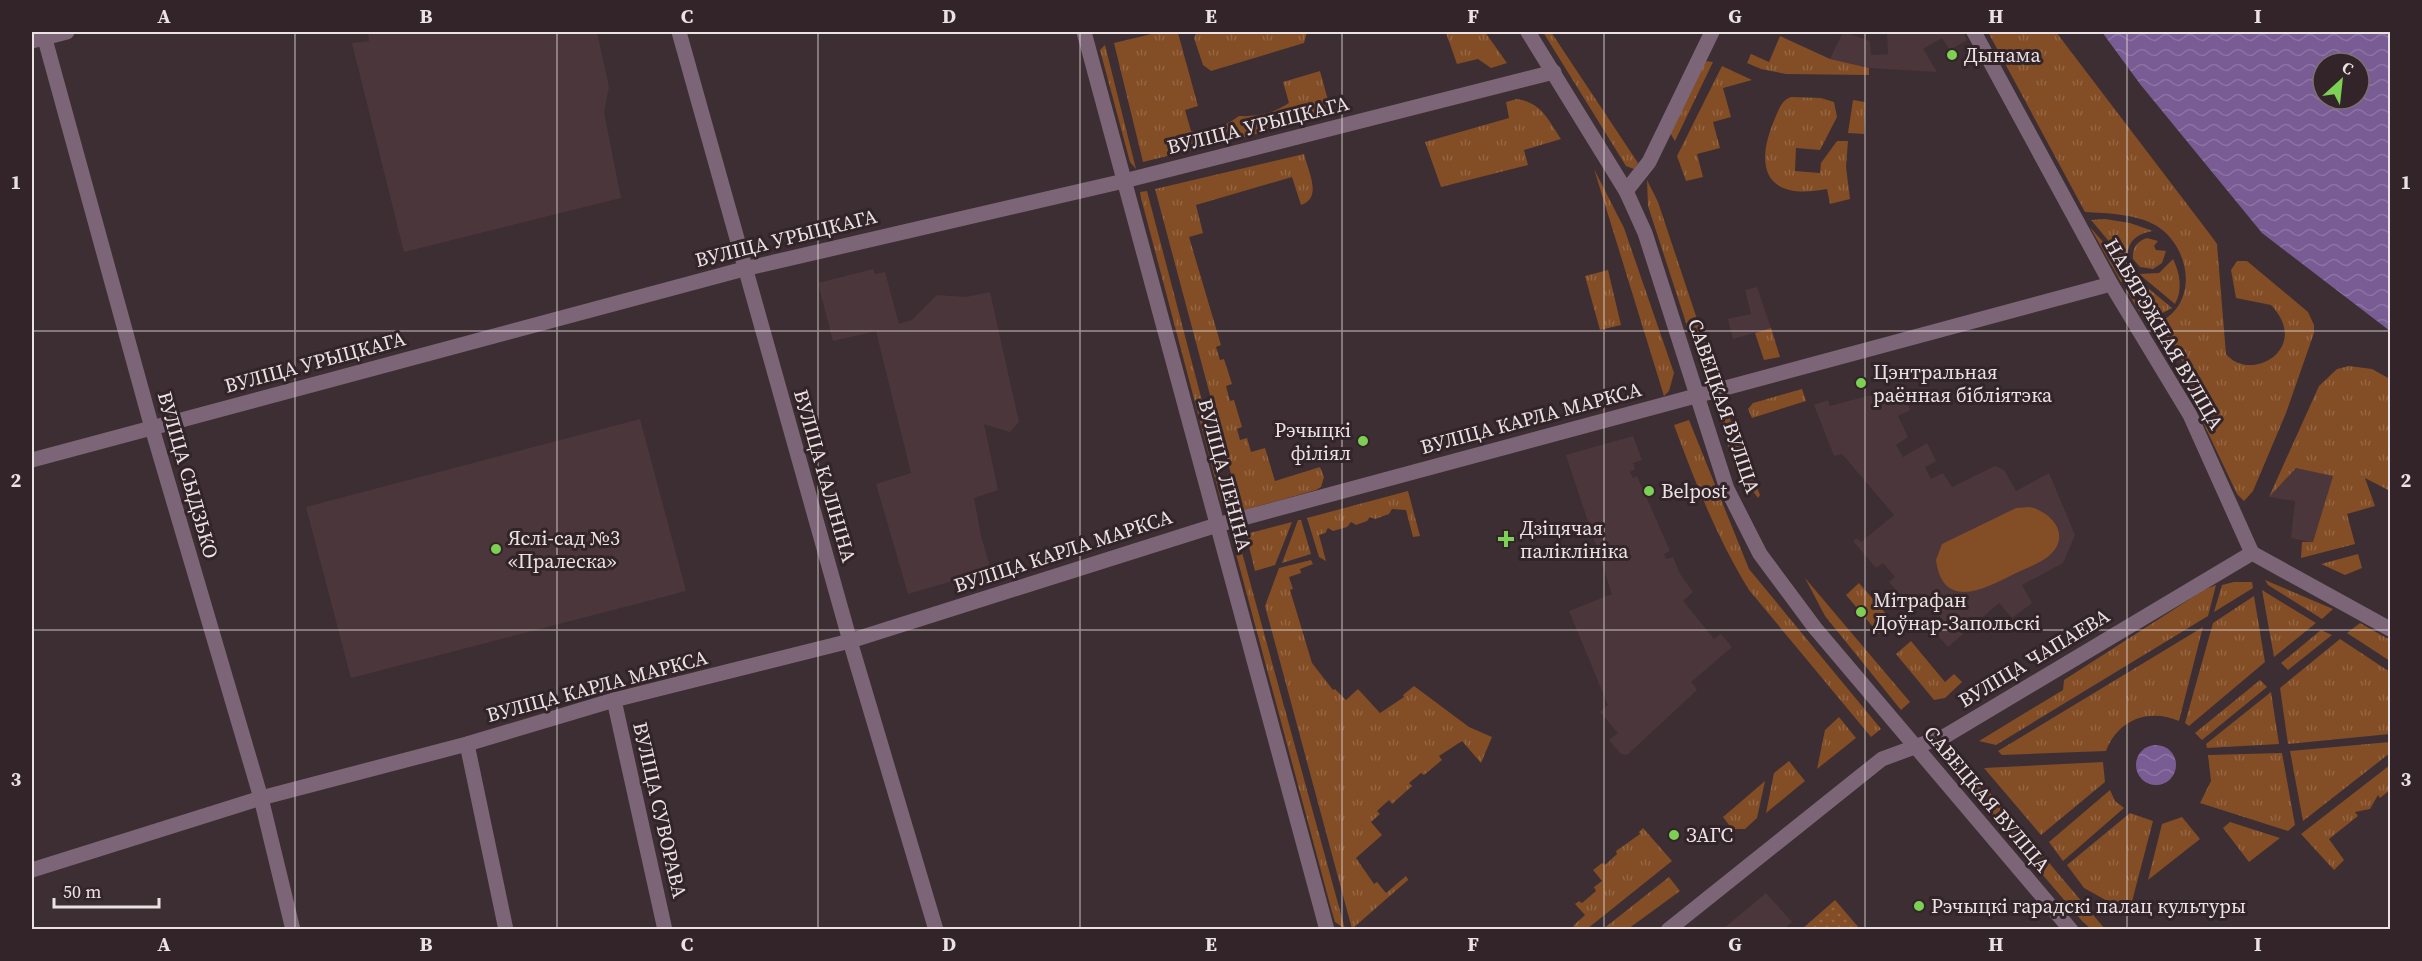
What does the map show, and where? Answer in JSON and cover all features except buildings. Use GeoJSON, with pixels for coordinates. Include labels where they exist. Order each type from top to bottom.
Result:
{"type":"FeatureCollection","features":[{"type":"Feature","properties":{"kind":"street"},"geometry":{"type":"LineString","coordinates":[[40,37],[67,32]]}},
{"type":"Feature","properties":{"kind":"street","name":"ВУЛІЦА КАЛІНІНА"},"geometry":{"type":"LineString","coordinates":[[678,32],[850,641],[936,930]]}},
{"type":"Feature","properties":{"kind":"street","name":"ВУЛІЦА ЛЕНІНА"},"geometry":{"type":"LineString","coordinates":[[1084,32],[1327,930]]}},
{"type":"Feature","properties":{"kind":"street","name":"САВЕЦКАЯ ВУЛІЦА"},"geometry":{"type":"LineString","coordinates":[[1528,32],[1626,191],[1645,233],[1727,489],[1760,554],[1815,628],[2070,930]]}},
{"type":"Feature","properties":{"kind":"street"},"geometry":{"type":"LineString","coordinates":[[1626,191],[1649,162],[1712,32]]}},
{"type":"Feature","properties":{"kind":"street","name":"НАБЯРЭЖНАЯ ВУЛІЦА"},"geometry":{"type":"LineString","coordinates":[[1974,32],[2111,284],[2190,415],[2252,553]]}},
{"type":"Feature","properties":{"kind":"street","name":"ВУЛІЦА СЫДЗЬКО"},"geometry":{"type":"LineString","coordinates":[[40,37],[261,798],[293,930]]}},
{"type":"Feature","properties":{"kind":"street","name":"ВУЛІЦА УРЫЦКАГА"},"geometry":{"type":"LineString","coordinates":[[32,460],[744,269],[1124,181],[1554,72]]}},
{"type":"Feature","properties":{"kind":"street","name":"ВУЛІЦА КАРЛА МАРКСА"},"geometry":{"type":"LineString","coordinates":[[32,870],[261,798],[467,744],[614,700],[850,641],[1217,525],[1695,394],[2111,284]]}},
{"type":"Feature","properties":{"kind":"street"},"geometry":{"type":"LineString","coordinates":[[2252,553],[2391,629]]}},
{"type":"Feature","properties":{"kind":"street","name":"ВУЛІЦА ЧАПАЕВА"},"geometry":{"type":"LineString","coordinates":[[1668,930],[1882,759],[1947,735],[2252,553]]}},
{"type":"Feature","properties":{"kind":"street","name":"ВУЛІЦА СУВОРАВА"},"geometry":{"type":"LineString","coordinates":[[614,700],[665,930]]}},
{"type":"Feature","properties":{"kind":"street"},"geometry":{"type":"LineString","coordinates":[[467,744],[506,930]]}},
{"type":"Feature","properties":{"kind":"shaded area"},"geometry":{"type":"Polygon","coordinates":[[[368,32],[597,32],[609,87],[604,112],[621,198],[404,252],[352,43],[369,41],[368,32]]]}},
{"type":"Feature","properties":{"kind":"shaded area"},"geometry":{"type":"Polygon","coordinates":[[[1843,32],[1870,41],[1871,55],[1888,54],[1887,32],[1963,32],[1967,40],[1950,50],[1942,38],[1923,49],[1937,72],[1869,68],[1830,59],[1843,32]]]}},
{"type":"Feature","properties":{"kind":"shaded area"},"geometry":{"type":"Polygon","coordinates":[[[873,269],[875,274],[885,272],[899,324],[912,320],[937,295],[966,297],[990,292],[1019,422],[1010,432],[984,424],[998,490],[974,498],[981,536],[991,570],[908,594],[876,484],[911,473],[876,331],[833,341],[818,283],[873,269]]]}},
{"type":"Feature","properties":{"kind":"shaded area"},"geometry":{"type":"Polygon","coordinates":[[[1757,287],[1771,328],[1733,339],[1728,319],[1751,314],[1745,290],[1757,287]]]}},
{"type":"Feature","properties":{"kind":"shaded area"},"geometry":{"type":"Polygon","coordinates":[[[1901,387],[1910,410],[1898,416],[1908,437],[1896,445],[1903,457],[1927,443],[1936,461],[1925,467],[1931,479],[1943,473],[1952,487],[1995,466],[2004,470],[2016,491],[2049,473],[2075,535],[2063,563],[2022,585],[2032,603],[2012,618],[1999,603],[1948,647],[1933,630],[1944,621],[1920,593],[1907,603],[1889,582],[1895,577],[1883,563],[1876,568],[1853,541],[1857,538],[1861,542],[1894,515],[1842,454],[1834,456],[1814,405],[1828,400],[1830,406],[1901,387]]]}},
{"type":"Feature","properties":{"kind":"shaded area","name":"Яслі-сад №3 «Пралеска»"},"geometry":{"type":"Polygon","coordinates":[[[640,419],[686,591],[351,678],[306,507],[640,419]]]}},
{"type":"Feature","properties":{"kind":"shaded area"},"geometry":{"type":"Polygon","coordinates":[[[1633,436],[1642,460],[1633,463],[1635,469],[1630,472],[1633,478],[1637,476],[1670,551],[1664,554],[1666,559],[1673,557],[1680,574],[1693,592],[1683,601],[1714,639],[1721,634],[1732,647],[1691,682],[1697,690],[1627,755],[1621,754],[1609,740],[1618,733],[1600,712],[1608,705],[1569,611],[1612,594],[1566,455],[1633,436]]]}},
{"type":"Feature","properties":{"kind":"shaded area"},"geometry":{"type":"Polygon","coordinates":[[[2296,467],[2333,476],[2313,543],[2291,538],[2295,501],[2269,497],[2296,467]]]}},
{"type":"Feature","properties":{"kind":"shaded area"},"geometry":{"type":"Polygon","coordinates":[[[1766,893],[1792,922],[1784,929],[1723,929],[1766,893]]]}},
{"type":"Feature","properties":{"kind":"green space"},"geometry":{"type":"Polygon","coordinates":[[[1160,32],[1178,33],[1198,106],[1185,110],[1191,131],[1210,130],[1239,116],[1271,112],[1289,103],[1283,82],[1320,71],[1332,115],[1143,162],[1114,43],[1160,32]]]}},
{"type":"Feature","properties":{"kind":"green space"},"geometry":{"type":"Polygon","coordinates":[[[1197,32],[1307,32],[1304,43],[1211,71],[1203,65],[1194,38],[1197,32]]]}},
{"type":"Feature","properties":{"kind":"green space"},"geometry":{"type":"Polygon","coordinates":[[[1485,32],[1507,63],[1491,68],[1478,59],[1457,64],[1446,33],[1485,32]]]}},
{"type":"Feature","properties":{"kind":"green space"},"geometry":{"type":"Polygon","coordinates":[[[1543,32],[1551,32],[1638,163],[1634,169],[1626,166],[1543,32]]]}},
{"type":"Feature","properties":{"kind":"green space"},"geometry":{"type":"Polygon","coordinates":[[[1988,32],[2056,32],[2212,237],[2217,244],[2226,354],[2237,362],[2249,365],[2262,363],[2273,357],[2281,347],[2285,335],[2282,321],[2271,305],[2236,298],[2231,270],[2237,261],[2247,261],[2308,312],[2314,325],[2314,333],[2286,413],[2253,491],[2244,501],[2237,494],[2184,382],[2189,372],[2162,328],[2150,329],[2125,288],[2156,324],[2170,316],[2179,304],[2186,277],[2178,248],[2169,236],[2149,222],[2122,215],[2085,212],[1988,32]]]}},
{"type":"Feature","properties":{"kind":"green space"},"geometry":{"type":"Polygon","coordinates":[[[1780,36],[1830,59],[1869,68],[1869,75],[1786,74],[1761,69],[1747,63],[1751,54],[1769,62],[1780,36]]]}},
{"type":"Feature","properties":{"kind":"green space"},"geometry":{"type":"Polygon","coordinates":[[[1105,45],[1136,169],[1130,162],[1100,50],[1105,45]]]}},
{"type":"Feature","properties":{"kind":"green space"},"geometry":{"type":"Polygon","coordinates":[[[1705,61],[1713,62],[1675,141],[1670,133],[1705,61]]]}},
{"type":"Feature","properties":{"kind":"green space"},"geometry":{"type":"Polygon","coordinates":[[[1722,66],[1752,80],[1723,88],[1731,117],[1713,122],[1720,148],[1697,154],[1703,177],[1686,181],[1677,156],[1722,66]]]}},
{"type":"Feature","properties":{"kind":"green space"},"geometry":{"type":"Polygon","coordinates":[[[1791,97],[1821,98],[1834,102],[1837,117],[1820,150],[1796,148],[1795,171],[1820,173],[1821,163],[1837,141],[1848,141],[1846,167],[1850,199],[1830,204],[1827,189],[1792,190],[1780,186],[1772,179],[1767,169],[1765,156],[1767,141],[1780,107],[1791,97]]]}},
{"type":"Feature","properties":{"kind":"green space"},"geometry":{"type":"Polygon","coordinates":[[[1517,99],[1538,108],[1561,139],[1524,150],[1528,165],[1441,187],[1425,142],[1509,118],[1506,102],[1517,99]]]}},
{"type":"Feature","properties":{"kind":"green space"},"geometry":{"type":"Polygon","coordinates":[[[1853,100],[1865,102],[1864,134],[1848,133],[1853,100]]]}},
{"type":"Feature","properties":{"kind":"green space"},"geometry":{"type":"Polygon","coordinates":[[[1304,154],[1313,190],[1308,201],[1301,205],[1292,177],[1196,205],[1203,233],[1189,237],[1221,345],[1216,347],[1220,360],[1224,359],[1232,384],[1226,386],[1230,401],[1234,400],[1242,427],[1237,429],[1240,440],[1247,438],[1251,452],[1265,448],[1275,481],[1320,467],[1324,477],[1321,487],[1316,490],[1241,511],[1155,189],[1304,154]]]}},
{"type":"Feature","properties":{"kind":"green space"},"geometry":{"type":"Polygon","coordinates":[[[1594,169],[1624,228],[1674,373],[1669,391],[1664,396],[1594,169]]]}},
{"type":"Feature","properties":{"kind":"green space"},"geometry":{"type":"Polygon","coordinates":[[[1647,180],[1658,202],[1715,373],[1713,379],[1700,366],[1648,206],[1647,180]]]}},
{"type":"Feature","properties":{"kind":"green space"},"geometry":{"type":"Polygon","coordinates":[[[1147,191],[1228,500],[1221,501],[1141,198],[1140,192],[1147,191]]]}},
{"type":"Feature","properties":{"kind":"green space"},"geometry":{"type":"Polygon","coordinates":[[[2105,219],[2130,223],[2153,231],[2146,232],[2132,241],[2128,251],[2128,264],[2091,220],[2105,219]]]}},
{"type":"Feature","properties":{"kind":"green space"},"geometry":{"type":"Polygon","coordinates":[[[2090,227],[2130,273],[2122,282],[2121,282],[2090,227]]]}},
{"type":"Feature","properties":{"kind":"green space"},"geometry":{"type":"Polygon","coordinates":[[[2147,238],[2158,241],[2154,246],[2156,250],[2166,251],[2162,263],[2153,269],[2140,267],[2133,259],[2136,246],[2147,238]]]}},
{"type":"Feature","properties":{"kind":"green space"},"geometry":{"type":"Polygon","coordinates":[[[2173,259],[2180,282],[2175,304],[2139,274],[2159,273],[2173,259]]]}},
{"type":"Feature","properties":{"kind":"green space"},"geometry":{"type":"Polygon","coordinates":[[[1608,270],[1621,325],[1600,330],[1585,276],[1608,270]]]}},
{"type":"Feature","properties":{"kind":"green space"},"geometry":{"type":"Polygon","coordinates":[[[2136,278],[2172,308],[2157,316],[2128,285],[2136,278]]]}},
{"type":"Feature","properties":{"kind":"green space"},"geometry":{"type":"Polygon","coordinates":[[[1771,328],[1780,357],[1764,360],[1755,333],[1771,328]]]}},
{"type":"Feature","properties":{"kind":"green space"},"geometry":{"type":"Polygon","coordinates":[[[2349,366],[2372,369],[2390,379],[2390,491],[2365,478],[2375,506],[2347,514],[2355,544],[2301,558],[2302,542],[2313,542],[2333,476],[2296,468],[2269,497],[2319,386],[2337,369],[2349,366]]]}},
{"type":"Feature","properties":{"kind":"green space"},"geometry":{"type":"Polygon","coordinates":[[[1802,389],[1806,401],[1752,418],[1748,409],[1753,403],[1802,389]]]}},
{"type":"Feature","properties":{"kind":"green space"},"geometry":{"type":"Polygon","coordinates":[[[1718,412],[1728,414],[1760,495],[1758,498],[1734,466],[1718,412]]]}},
{"type":"Feature","properties":{"kind":"green space"},"geometry":{"type":"Polygon","coordinates":[[[1689,420],[1749,569],[1881,729],[1871,737],[1749,590],[1737,570],[1707,509],[1674,425],[1689,420]]]}},
{"type":"Feature","properties":{"kind":"green space"},"geometry":{"type":"Polygon","coordinates":[[[1408,491],[1420,536],[1413,537],[1406,510],[1392,509],[1389,514],[1375,519],[1370,517],[1367,521],[1356,525],[1351,522],[1347,527],[1333,531],[1328,528],[1325,533],[1319,535],[1326,561],[1319,557],[1307,518],[1408,491]]]}},
{"type":"Feature","properties":{"kind":"green space"},"geometry":{"type":"Polygon","coordinates":[[[2030,507],[2045,514],[2056,525],[2059,539],[2051,554],[2034,565],[1979,589],[1967,592],[1956,591],[1947,586],[1940,576],[1936,560],[1942,544],[2016,508],[2030,507]]]}},
{"type":"Feature","properties":{"kind":"green space"},"geometry":{"type":"Polygon","coordinates":[[[1298,520],[1301,520],[1311,554],[1282,563],[1298,520]]]}},
{"type":"Feature","properties":{"kind":"green space"},"geometry":{"type":"Polygon","coordinates":[[[1292,522],[1275,565],[1255,571],[1246,534],[1292,522]]]}},
{"type":"Feature","properties":{"kind":"green space"},"geometry":{"type":"Polygon","coordinates":[[[1238,538],[1345,929],[1335,922],[1332,912],[1232,539],[1238,538]]]}},
{"type":"Feature","properties":{"kind":"green space"},"geometry":{"type":"Polygon","coordinates":[[[2358,554],[2362,568],[2345,575],[2321,564],[2358,554]]]}},
{"type":"Feature","properties":{"kind":"green space"},"geometry":{"type":"Polygon","coordinates":[[[1311,560],[1313,564],[1300,569],[1301,573],[1289,577],[1293,589],[1290,590],[1312,663],[1333,690],[1335,689],[1346,700],[1358,689],[1380,713],[1404,697],[1403,695],[1414,686],[1469,727],[1492,737],[1481,763],[1462,741],[1439,756],[1442,760],[1424,775],[1421,773],[1409,783],[1412,786],[1392,804],[1389,800],[1377,811],[1380,814],[1371,822],[1382,835],[1356,858],[1374,884],[1377,882],[1386,893],[1406,876],[1408,880],[1352,929],[1265,606],[1279,568],[1311,560]]]}},
{"type":"Feature","properties":{"kind":"green space"},"geometry":{"type":"Polygon","coordinates":[[[1805,578],[1910,702],[1901,710],[1825,616],[1805,578]]]}},
{"type":"Feature","properties":{"kind":"green space"},"geometry":{"type":"Polygon","coordinates":[[[2265,580],[2333,609],[2322,619],[2268,585],[2265,580]]]}},
{"type":"Feature","properties":{"kind":"green space"},"geometry":{"type":"Polygon","coordinates":[[[2252,582],[2253,588],[2214,612],[2222,585],[2252,582]]]}},
{"type":"Feature","properties":{"kind":"green space"},"geometry":{"type":"Polygon","coordinates":[[[1859,583],[1893,622],[1879,634],[1846,595],[1859,583]]]}},
{"type":"Feature","properties":{"kind":"green space"},"geometry":{"type":"Polygon","coordinates":[[[2216,585],[2208,616],[1996,745],[1979,741],[2063,690],[2064,680],[2204,590],[2216,585]]]}},
{"type":"Feature","properties":{"kind":"green space"},"geometry":{"type":"Polygon","coordinates":[[[2262,590],[2316,623],[2274,657],[2262,590]]]}},
{"type":"Feature","properties":{"kind":"green space"},"geometry":{"type":"Polygon","coordinates":[[[2254,596],[2265,662],[2189,726],[2185,723],[2213,623],[2254,596]]]}},
{"type":"Feature","properties":{"kind":"green space"},"geometry":{"type":"Polygon","coordinates":[[[2360,623],[2390,640],[2390,661],[2347,633],[2360,623]]]}},
{"type":"Feature","properties":{"kind":"green space"},"geometry":{"type":"Polygon","coordinates":[[[2203,627],[2179,721],[2156,716],[2135,720],[2118,731],[2106,751],[2002,755],[1998,751],[2203,627]]]}},
{"type":"Feature","properties":{"kind":"green space"},"geometry":{"type":"Polygon","coordinates":[[[2321,630],[2332,635],[2288,670],[2281,663],[2321,630]]]}},
{"type":"Feature","properties":{"kind":"green space"},"geometry":{"type":"Polygon","coordinates":[[[2340,639],[2390,672],[2390,734],[2288,744],[2280,688],[2340,639]]]}},
{"type":"Feature","properties":{"kind":"green space"},"geometry":{"type":"Polygon","coordinates":[[[1911,641],[1945,682],[1954,674],[1962,682],[1945,698],[1934,700],[1896,654],[1911,641]]]}},
{"type":"Feature","properties":{"kind":"green space"},"geometry":{"type":"Polygon","coordinates":[[[2260,680],[2267,687],[2202,740],[2195,733],[2260,680]]]}},
{"type":"Feature","properties":{"kind":"green space"},"geometry":{"type":"Polygon","coordinates":[[[2271,692],[2279,744],[2207,748],[2206,744],[2271,692]]]}},
{"type":"Feature","properties":{"kind":"green space"},"geometry":{"type":"Polygon","coordinates":[[[1839,717],[1856,738],[1817,769],[1825,730],[1839,717]]]}},
{"type":"Feature","properties":{"kind":"green space"},"geometry":{"type":"Polygon","coordinates":[[[2390,742],[2390,753],[2303,821],[2290,751],[2390,742]]]}},
{"type":"Feature","properties":{"kind":"green space"},"geometry":{"type":"Polygon","coordinates":[[[2282,753],[2295,825],[2288,831],[2200,803],[2211,781],[2208,755],[2282,753]]]}},
{"type":"Feature","properties":{"kind":"green space"},"geometry":{"type":"Polygon","coordinates":[[[1962,760],[2105,929],[2091,929],[2082,921],[1952,768],[1962,760]]]}},
{"type":"Feature","properties":{"kind":"green space"},"geometry":{"type":"Polygon","coordinates":[[[1789,761],[1805,781],[1766,813],[1774,773],[1789,761]]]}},
{"type":"Feature","properties":{"kind":"green space"},"geometry":{"type":"Polygon","coordinates":[[[2103,762],[2105,782],[2041,835],[1984,768],[2103,762]]]}},
{"type":"Feature","properties":{"kind":"green space"},"geometry":{"type":"Polygon","coordinates":[[[2390,765],[2390,790],[2380,798],[2378,795],[2370,809],[2355,812],[2358,816],[2329,839],[2344,860],[2334,870],[2301,834],[2390,765]]]}},
{"type":"Feature","properties":{"kind":"green space"},"geometry":{"type":"Polygon","coordinates":[[[1765,781],[1757,818],[1745,829],[1732,829],[1723,817],[1765,781]]]}},
{"type":"Feature","properties":{"kind":"green space"},"geometry":{"type":"Polygon","coordinates":[[[2110,790],[2115,801],[2124,808],[2063,861],[2049,842],[2110,790]]]}},
{"type":"Feature","properties":{"kind":"green space"},"geometry":{"type":"Polygon","coordinates":[[[2130,813],[2153,821],[2129,913],[2084,888],[2067,865],[2130,813]]]}},
{"type":"Feature","properties":{"kind":"green space"},"geometry":{"type":"Polygon","coordinates":[[[2182,817],[2200,839],[2148,880],[2162,824],[2182,817]]]}},
{"type":"Feature","properties":{"kind":"green space"},"geometry":{"type":"Polygon","coordinates":[[[2230,822],[2280,838],[2249,862],[2223,828],[2230,822]]]}},
{"type":"Feature","properties":{"kind":"green space"},"geometry":{"type":"Polygon","coordinates":[[[1643,828],[1672,861],[1587,929],[1573,929],[1574,925],[1585,915],[1575,904],[1579,901],[1582,903],[1596,891],[1594,887],[1602,881],[1593,870],[1602,863],[1605,865],[1617,854],[1616,851],[1640,834],[1643,828]]]}},
{"type":"Feature","properties":{"kind":"green space"},"geometry":{"type":"Polygon","coordinates":[[[1669,877],[1680,891],[1628,929],[1603,929],[1669,877]]]}},
{"type":"Feature","properties":{"kind":"green space"},"geometry":{"type":"Polygon","coordinates":[[[1835,900],[1860,929],[1802,929],[1835,900]]]}},
{"type":"Feature","properties":{"kind":"water"},"geometry":{"type":"Polygon","coordinates":[[[2102,32],[2390,32],[2390,331],[2262,233],[2140,84],[2102,32]]]}},
{"type":"Feature","properties":{"kind":"water"},"geometry":{"type":"Polygon","coordinates":[[[2156,745],[2164,746],[2170,751],[2175,757],[2175,773],[2170,779],[2164,784],[2156,785],[2148,784],[2142,779],[2137,773],[2136,765],[2137,757],[2142,751],[2148,746],[2156,745]]]}},
{"type":"Feature","properties":{"kind":"place","name":"Дынама"},"geometry":{"type":"Point","coordinates":[1952,55]}},
{"type":"Feature","properties":{"kind":"place","name":"Цэнтральная раённая бібліятэка"},"geometry":{"type":"Point","coordinates":[1861,383]}},
{"type":"Feature","properties":{"kind":"place","name":"Рэчыцкі філіял"},"geometry":{"type":"Point","coordinates":[1363,441]}},
{"type":"Feature","properties":{"kind":"place","name":"Belpost"},"geometry":{"type":"Point","coordinates":[1649,491]}},
{"type":"Feature","properties":{"kind":"place","name":"Дзіцячая паліклініка"},"geometry":{"type":"Point","coordinates":[1506,539]}},
{"type":"Feature","properties":{"kind":"place","name":"Яслі-сад №3 «Пралеска»"},"geometry":{"type":"Point","coordinates":[496,549]}},
{"type":"Feature","properties":{"kind":"place","name":"Мітрафан Доўнар-Запольскі"},"geometry":{"type":"Point","coordinates":[1861,612]}},
{"type":"Feature","properties":{"kind":"place","name":"ЗАГС"},"geometry":{"type":"Point","coordinates":[1674,835]}},
{"type":"Feature","properties":{"kind":"place","name":"Рэчыцкі гарадскі палац культуры"},"geometry":{"type":"Point","coordinates":[1919,906]}}]}
